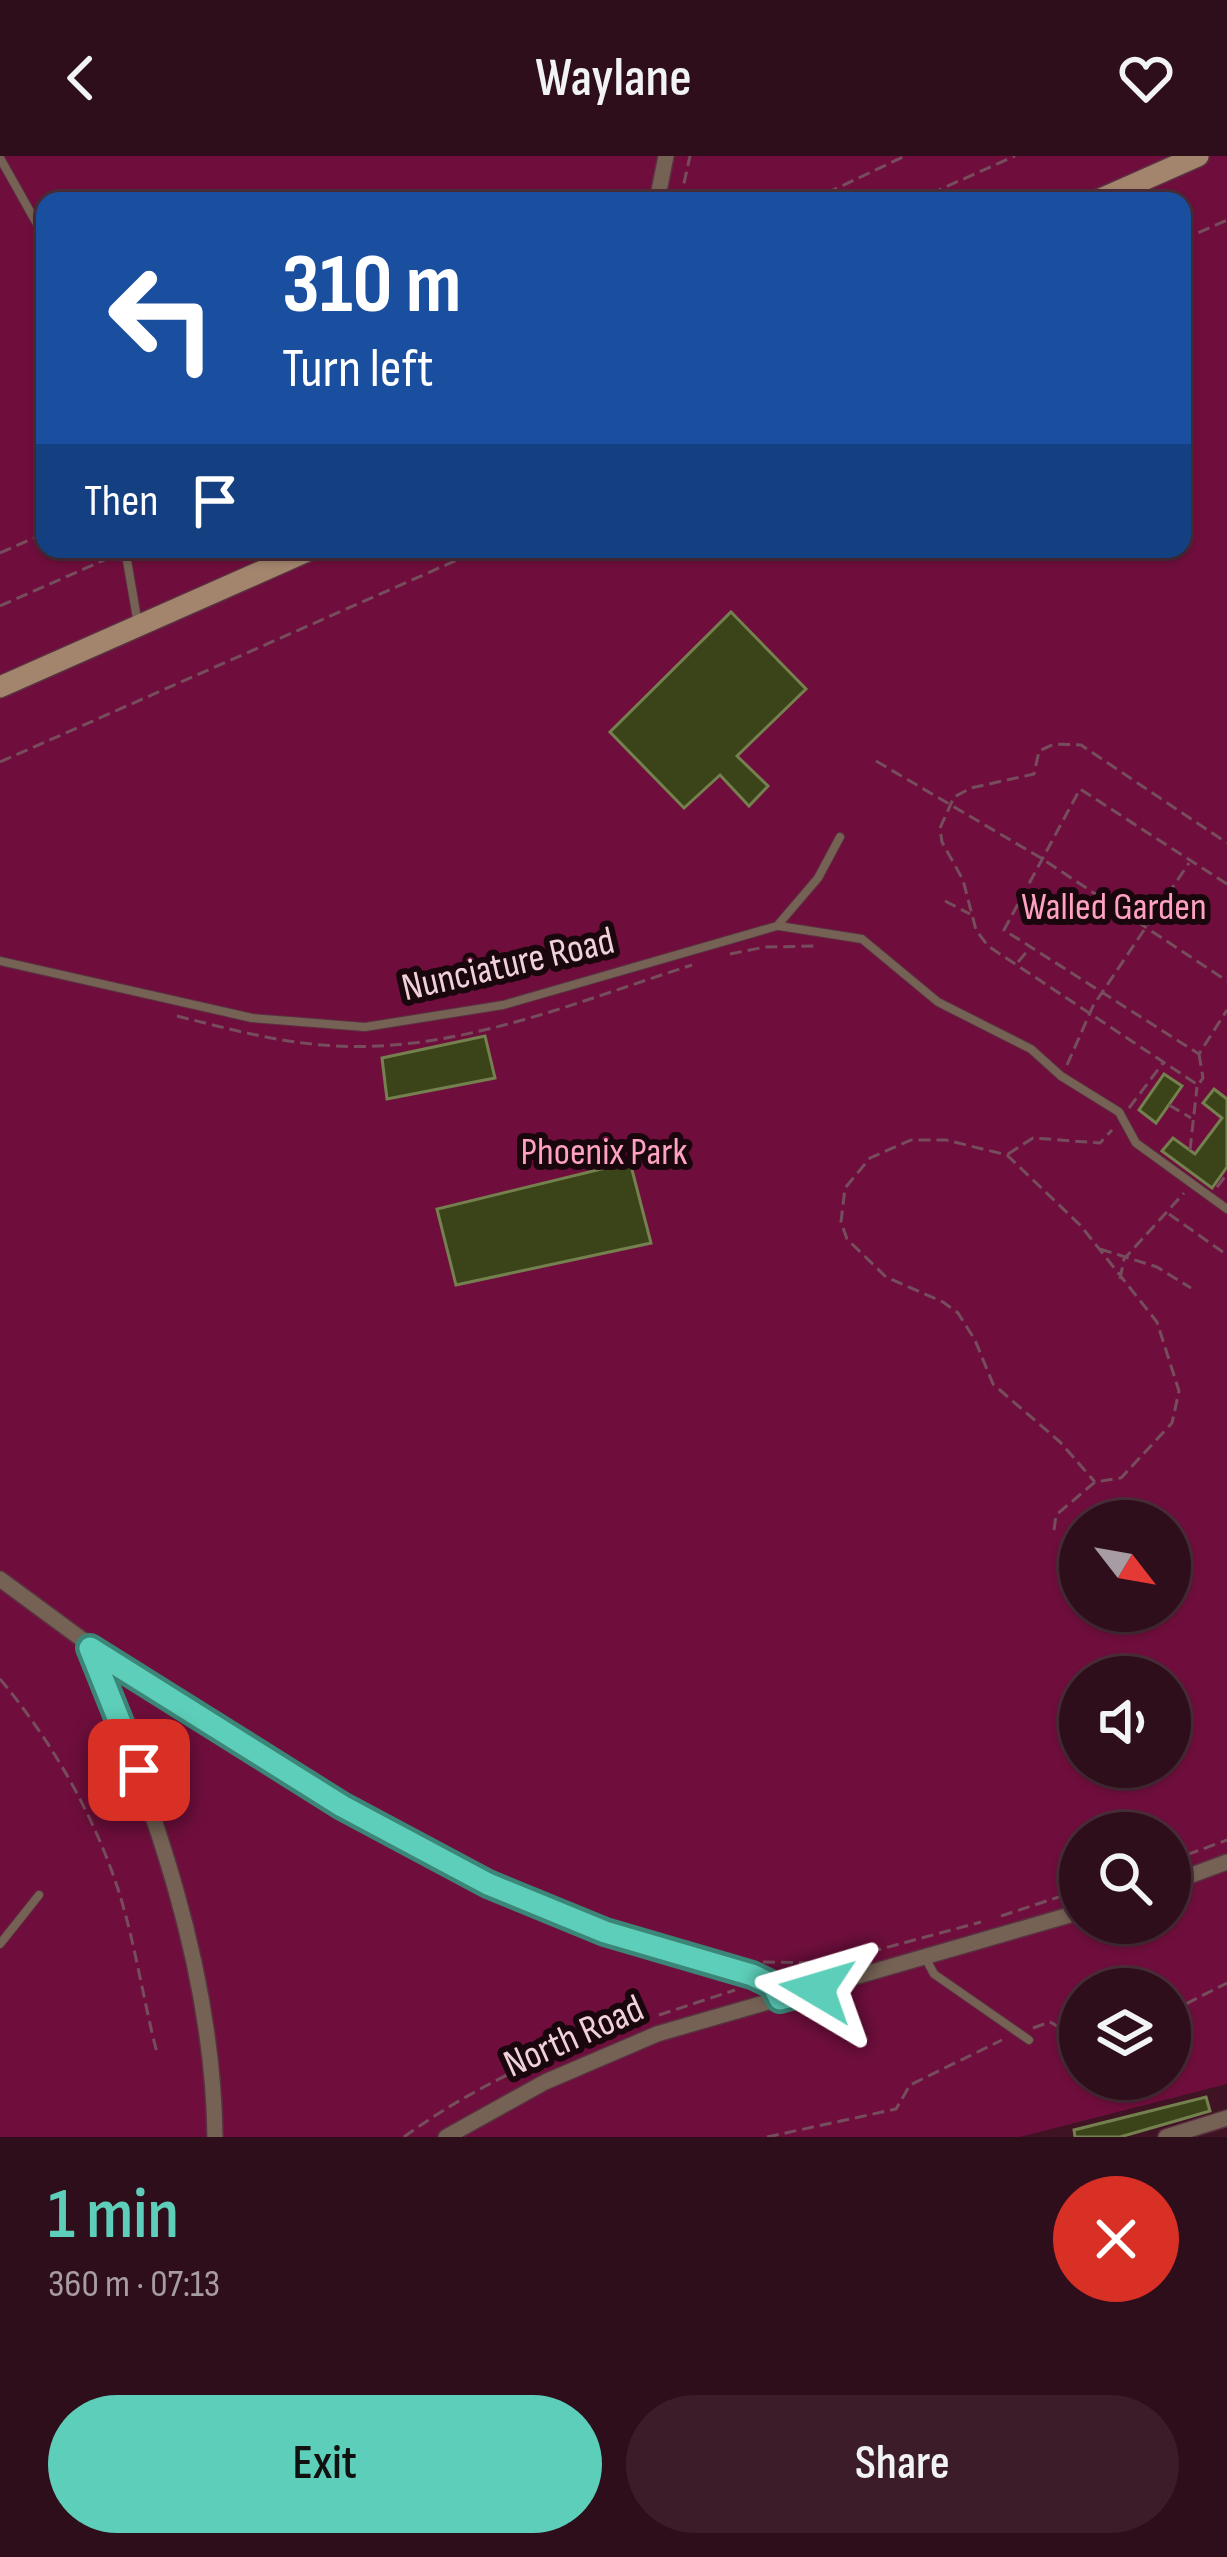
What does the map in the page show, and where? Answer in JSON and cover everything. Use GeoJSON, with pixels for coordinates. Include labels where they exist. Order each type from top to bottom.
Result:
{"type":"FeatureCollection","features":[{"type":"Feature","properties":{"kind":"street"},"geometry":{"type":"LineString","coordinates":[[659,192],[666,156]]}},
{"type":"Feature","properties":{"kind":"street"},"geometry":{"type":"LineString","coordinates":[[1116,192],[1198,156]]}},
{"type":"Feature","properties":{"kind":"street"},"geometry":{"type":"LineString","coordinates":[[0,687],[292,558]]}},
{"type":"Feature","properties":{"kind":"street"},"geometry":{"type":"LineString","coordinates":[[0,1579],[90,1648],[342,1806],[544,1910],[752,1975],[773,1985],[780,1999]]}},
{"type":"Feature","properties":{"kind":"street"},"geometry":{"type":"LineString","coordinates":[[90,1648],[139,1770],[177,1888],[202,2002],[215,2137]]}},
{"type":"Feature","properties":{"kind":"street"},"geometry":{"type":"LineString","coordinates":[[1191,1875],[1227,1862]]}},
{"type":"Feature","properties":{"kind":"street","name":"North Road"},"geometry":{"type":"LineString","coordinates":[[446,2137],[593,2059],[657,2034],[1059,1918]]}},
{"type":"Feature","properties":{"kind":"street"},"geometry":{"type":"LineString","coordinates":[[1166,2137],[1227,2118]]}},
{"type":"Feature","properties":{"kind":"lane"},"geometry":{"type":"LineString","coordinates":[[0,158],[36,222]]}},
{"type":"Feature","properties":{"kind":"lane"},"geometry":{"type":"LineString","coordinates":[[126,558],[139,626]]}},
{"type":"Feature","properties":{"kind":"lane"},"geometry":{"type":"LineString","coordinates":[[777,926],[818,878],[840,837]]}},
{"type":"Feature","properties":{"kind":"lane"},"geometry":{"type":"LineString","coordinates":[[777,926],[862,939],[938,1002],[1031,1049],[1061,1076],[1119,1112],[1136,1143],[1227,1209]]}},
{"type":"Feature","properties":{"kind":"lane","name":"Nunciature Road"},"geometry":{"type":"LineString","coordinates":[[0,962],[252,1018],[365,1027],[503,1005],[777,926]]}},
{"type":"Feature","properties":{"kind":"lane"},"geometry":{"type":"LineString","coordinates":[[0,1944],[39,1895]]}},
{"type":"Feature","properties":{"kind":"lane"},"geometry":{"type":"LineString","coordinates":[[926,1959],[934,1974],[1029,2040]]}},
{"type":"Feature","properties":{"kind":"path"},"geometry":{"type":"LineString","coordinates":[[682,192],[690,156]]}},
{"type":"Feature","properties":{"kind":"path"},"geometry":{"type":"LineString","coordinates":[[829,192],[905,156]]}},
{"type":"Feature","properties":{"kind":"path"},"geometry":{"type":"LineString","coordinates":[[934,192],[1015,156]]}},
{"type":"Feature","properties":{"kind":"path"},"geometry":{"type":"LineString","coordinates":[[1191,236],[1227,220]]}},
{"type":"Feature","properties":{"kind":"path"},"geometry":{"type":"LineString","coordinates":[[0,553],[36,537]]}},
{"type":"Feature","properties":{"kind":"path"},"geometry":{"type":"LineString","coordinates":[[0,606],[107,558]]}},
{"type":"Feature","properties":{"kind":"path"},"geometry":{"type":"LineString","coordinates":[[0,762],[462,558]]}},
{"type":"Feature","properties":{"kind":"path"},"geometry":{"type":"LineString","coordinates":[[1198,1085],[988,946],[971,915],[940,828],[948,803],[971,788],[1034,774],[1039,751],[1054,744],[1081,745],[1227,843]]}},
{"type":"Feature","properties":{"kind":"path"},"geometry":{"type":"LineString","coordinates":[[876,761],[1041,858],[1227,981]]}},
{"type":"Feature","properties":{"kind":"path"},"geometry":{"type":"LineString","coordinates":[[1198,1054],[1004,930],[1080,788],[1227,884]]}},
{"type":"Feature","properties":{"kind":"path"},"geometry":{"type":"LineString","coordinates":[[1061,1076],[1090,1010],[1191,860]]}},
{"type":"Feature","properties":{"kind":"path"},"geometry":{"type":"LineString","coordinates":[[945,901],[971,915]]}},
{"type":"Feature","properties":{"kind":"path"},"geometry":{"type":"LineString","coordinates":[[1017,963],[1030,948]]}},
{"type":"Feature","properties":{"kind":"path"},"geometry":{"type":"LineString","coordinates":[[1190,1150],[1192,1118],[1203,1078],[1198,1054],[1227,1010]]}},
{"type":"Feature","properties":{"kind":"path"},"geometry":{"type":"LineString","coordinates":[[1144,1086],[1151,1092]]}},
{"type":"Feature","properties":{"kind":"path"},"geometry":{"type":"LineString","coordinates":[[1169,1105],[1192,1118]]}},
{"type":"Feature","properties":{"kind":"path"},"geometry":{"type":"LineString","coordinates":[[1054,1530],[1057,1515],[1095,1482],[1121,1478],[1172,1423],[1179,1391],[1150,1307],[1124,1286],[1096,1246],[1035,1178],[1007,1155],[946,1140],[894,1144],[869,1158],[844,1188],[841,1222],[847,1240],[872,1268],[958,1313],[993,1384],[1060,1442],[1095,1482]]}},
{"type":"Feature","properties":{"kind":"path"},"geometry":{"type":"LineString","coordinates":[[1007,1155],[1021,1142],[1040,1141]]}},
{"type":"Feature","properties":{"kind":"path"},"geometry":{"type":"LineString","coordinates":[[1124,1286],[1119,1276],[1124,1259],[1191,1184]]}},
{"type":"Feature","properties":{"kind":"path"},"geometry":{"type":"LineString","coordinates":[[1167,1214],[1227,1255]]}},
{"type":"Feature","properties":{"kind":"path"},"geometry":{"type":"LineString","coordinates":[[1096,1246],[1157,1267],[1192,1288]]}},
{"type":"Feature","properties":{"kind":"path"},"geometry":{"type":"LineString","coordinates":[[0,1678],[35,1721],[92,1823],[118,1892],[157,2053]]}},
{"type":"Feature","properties":{"kind":"path"},"geometry":{"type":"LineString","coordinates":[[1191,1853],[1227,1840]]}},
{"type":"Feature","properties":{"kind":"path"},"geometry":{"type":"LineString","coordinates":[[758,1967],[766,1959],[829,1963],[1059,1896]]}},
{"type":"Feature","properties":{"kind":"path"},"geometry":{"type":"LineString","coordinates":[[1191,2001],[1227,1983]]}},
{"type":"Feature","properties":{"kind":"path"},"geometry":{"type":"LineString","coordinates":[[766,2137],[896,2109],[910,2084],[1018,2032],[1050,2022],[1059,2027]]}},
{"type":"Feature","properties":{"kind":"green space","name":"Phoenix Park"},"geometry":{"type":"Polygon","coordinates":[[[0,156],[1227,156],[1227,2084],[1191,2093],[1191,1968],[1059,1968],[1059,2100],[1165,2100],[1020,2137],[0,2137],[0,156]]]}},
{"type":"Feature","properties":{"kind":"building"},"geometry":{"type":"Polygon","coordinates":[[[731,612],[806,689],[737,756],[768,786],[749,806],[720,775],[684,808],[610,732],[731,612]]]}},
{"type":"Feature","properties":{"kind":"building"},"geometry":{"type":"Polygon","coordinates":[[[485,1036],[495,1078],[387,1099],[382,1058],[485,1036]]]}},
{"type":"Feature","properties":{"kind":"building"},"geometry":{"type":"Polygon","coordinates":[[[1164,1074],[1182,1086],[1156,1123],[1139,1110],[1164,1074]]]}},
{"type":"Feature","properties":{"kind":"building"},"geometry":{"type":"Polygon","coordinates":[[[1214,1089],[1227,1099],[1227,1167],[1212,1188],[1162,1151],[1173,1138],[1195,1154],[1222,1118],[1203,1103],[1214,1089]]]}},
{"type":"Feature","properties":{"kind":"building"},"geometry":{"type":"Polygon","coordinates":[[[630,1162],[651,1243],[456,1285],[437,1209],[630,1162]]]}},
{"type":"Feature","properties":{"kind":"building"},"geometry":{"type":"Polygon","coordinates":[[[1206,2097],[1210,2111],[1120,2137],[1075,2137],[1074,2130],[1206,2097]]]}},
{"type":"Feature","properties":{"kind":"route"},"geometry":{"type":"LineString","coordinates":[[139,1770],[90,1648],[342,1806],[488,1884],[605,1932],[752,1975],[773,1985],[780,1999],[817,1989]]}},
{"type":"Feature","properties":{"kind":"park label","name":"Walled Garden"},"geometry":{"type":"Point","coordinates":[1114,907]}}]}
